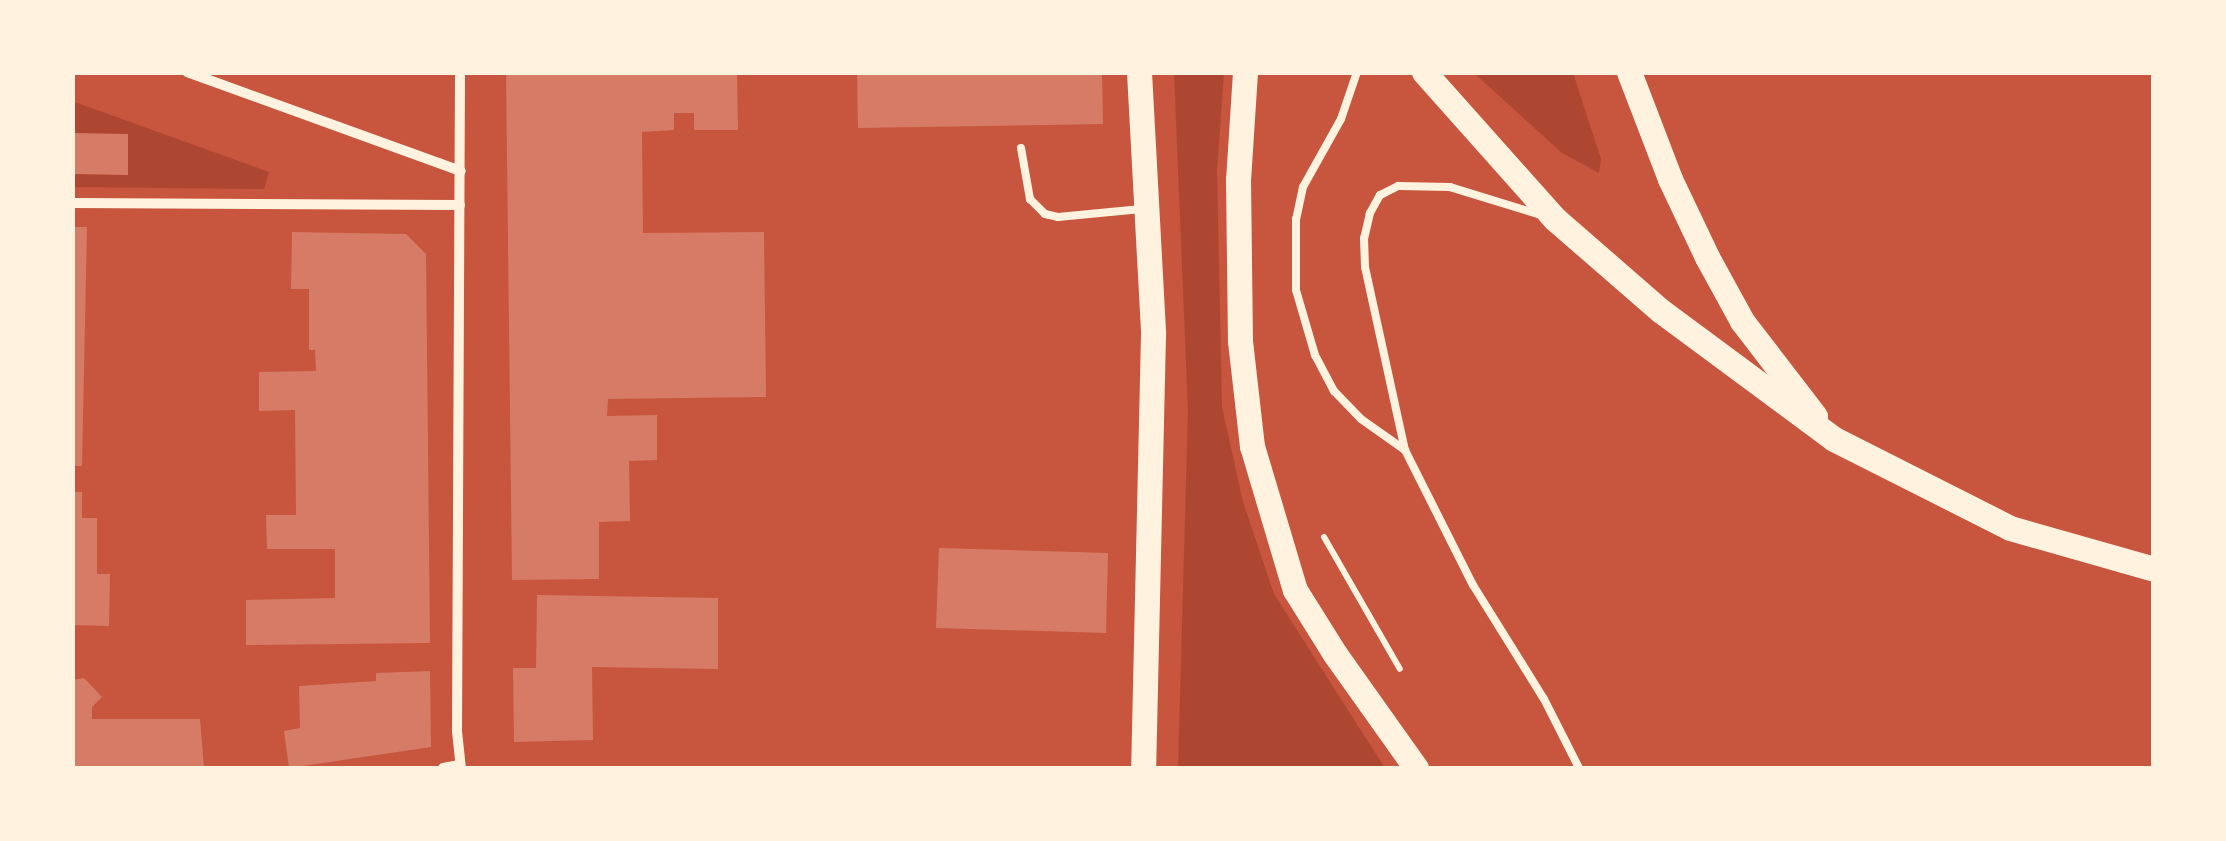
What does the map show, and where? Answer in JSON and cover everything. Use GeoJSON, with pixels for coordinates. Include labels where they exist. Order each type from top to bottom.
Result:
{"type":"FeatureCollection","features":[{"type":"Feature","properties":{"kind":"main road"},"geometry":{"type":"LineString","coordinates":[[1139,72],[1152,353],[1143,768]]}},
{"type":"Feature","properties":{"kind":"main road"},"geometry":{"type":"LineString","coordinates":[[1245,72],[1238,179],[1240,341],[1252,446],[1273,528],[1296,590],[1335,654],[1416,768]]}},
{"type":"Feature","properties":{"kind":"main road"},"geometry":{"type":"LineString","coordinates":[[1424,72],[1555,219],[1692,336],[1834,440],[2010,528],[2154,569]]}},
{"type":"Feature","properties":{"kind":"main road"},"geometry":{"type":"LineString","coordinates":[[1629,72],[1670,178],[1742,321],[1834,440]]}},
{"type":"Feature","properties":{"kind":"street"},"geometry":{"type":"LineString","coordinates":[[187,72],[460,171]]}},
{"type":"Feature","properties":{"kind":"street"},"geometry":{"type":"LineString","coordinates":[[442,768],[461,767],[460,72]]}},
{"type":"Feature","properties":{"kind":"street"},"geometry":{"type":"LineString","coordinates":[[72,203],[460,204]]}},
{"type":"Feature","properties":{"kind":"lane"},"geometry":{"type":"LineString","coordinates":[[1358,72],[1341,119],[1304,187],[1296,219],[1296,290],[1314,355],[1334,391],[1361,419],[1405,450]]}},
{"type":"Feature","properties":{"kind":"lane"},"geometry":{"type":"LineString","coordinates":[[1021,148],[1030,199],[1045,214],[1146,208]]}},
{"type":"Feature","properties":{"kind":"lane"},"geometry":{"type":"LineString","coordinates":[[1555,219],[1450,187],[1398,186],[1380,195],[1364,238],[1365,267],[1405,450],[1473,584],[1544,699],[1579,768]]}},
{"type":"Feature","properties":{"kind":"path"},"geometry":{"type":"LineString","coordinates":[[1320,530],[1402,674]]}},
{"type":"Feature","properties":{"kind":"shaded area"},"geometry":{"type":"Polygon","coordinates":[[[1174,73],[1224,73],[1217,171],[1222,407],[1243,502],[1274,594],[1385,768],[1178,768],[1188,410],[1174,73]]]}},
{"type":"Feature","properties":{"kind":"shaded area"},"geometry":{"type":"Polygon","coordinates":[[[1474,73],[1573,73],[1601,159],[1599,173],[1562,153],[1474,73]]]}},
{"type":"Feature","properties":{"kind":"shaded area"},"geometry":{"type":"Polygon","coordinates":[[[72,101],[269,172],[264,189],[73,187],[72,101]]]}},
{"type":"Feature","properties":{"kind":"building"},"geometry":{"type":"Polygon","coordinates":[[[506,72],[737,72],[738,130],[694,130],[694,113],[674,113],[674,130],[642,132],[643,233],[764,232],[766,397],[608,399],[607,416],[657,415],[657,460],[629,461],[630,521],[599,522],[599,579],[512,580],[506,72]]]}},
{"type":"Feature","properties":{"kind":"building"},"geometry":{"type":"Polygon","coordinates":[[[857,72],[1102,72],[1103,124],[858,128],[857,72]]]}},
{"type":"Feature","properties":{"kind":"building"},"geometry":{"type":"Polygon","coordinates":[[[72,133],[128,134],[128,175],[72,174],[72,133]]]}},
{"type":"Feature","properties":{"kind":"building"},"geometry":{"type":"Polygon","coordinates":[[[72,227],[87,227],[82,466],[72,466],[72,227]]]}},
{"type":"Feature","properties":{"kind":"building"},"geometry":{"type":"Polygon","coordinates":[[[292,232],[406,234],[426,254],[430,643],[246,645],[246,600],[335,598],[335,549],[267,549],[266,515],[296,515],[295,410],[259,411],[259,372],[316,371],[315,350],[309,350],[309,289],[291,289],[292,232]]]}},
{"type":"Feature","properties":{"kind":"building"},"geometry":{"type":"Polygon","coordinates":[[[72,492],[82,492],[82,518],[97,518],[97,574],[110,574],[109,626],[72,625],[72,492]]]}},
{"type":"Feature","properties":{"kind":"building"},"geometry":{"type":"Polygon","coordinates":[[[939,548],[1108,553],[1106,633],[936,628],[939,548]]]}},
{"type":"Feature","properties":{"kind":"building"},"geometry":{"type":"Polygon","coordinates":[[[537,595],[718,598],[718,669],[592,667],[593,740],[514,742],[513,668],[536,668],[537,595]]]}},
{"type":"Feature","properties":{"kind":"building"},"geometry":{"type":"Polygon","coordinates":[[[430,671],[431,747],[289,768],[284,731],[300,728],[299,686],[376,681],[376,673],[430,671]]]}},
{"type":"Feature","properties":{"kind":"building"},"geometry":{"type":"Polygon","coordinates":[[[84,678],[102,697],[92,707],[92,719],[200,719],[204,768],[72,768],[72,680],[84,678]]]}}]}
